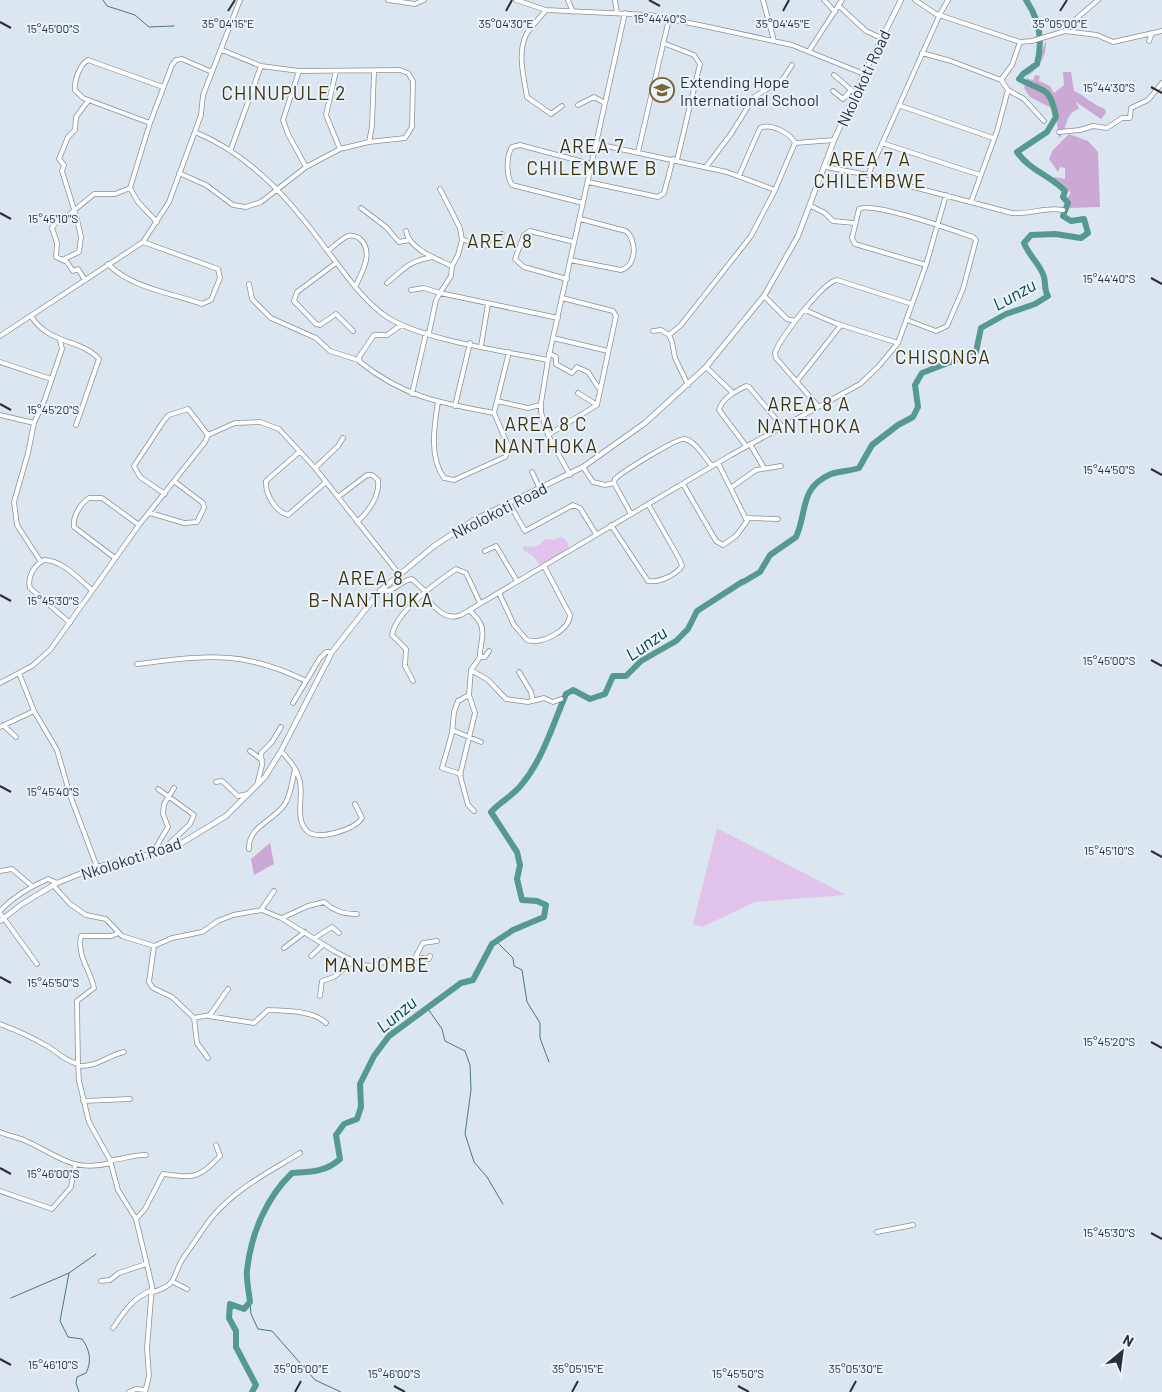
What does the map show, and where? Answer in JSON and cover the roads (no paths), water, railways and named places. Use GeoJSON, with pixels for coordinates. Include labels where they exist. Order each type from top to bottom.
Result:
{"type":"FeatureCollection","features":[{"type":"Feature","properties":{"kind":"main road","name":"Nkolokoti Road"},"geometry":{"type":"LineString","coordinates":[[1,916],[55,884],[97,867],[152,854],[214,825],[256,787],[281,751],[332,652],[380,591],[434,546],[456,531],[583,467],[645,423],[706,367],[764,296],[798,236],[826,167],[834,140],[853,91],[864,74],[901,0]]}},
{"type":"Feature","properties":{"kind":"street"},"geometry":{"type":"LineString","coordinates":[[0,336],[143,242],[157,222],[168,202],[195,132],[201,114],[203,95],[240,1],[233,0]]}},
{"type":"Feature","properties":{"kind":"street"},"geometry":{"type":"LineString","coordinates":[[388,0],[415,4],[424,0]]}},
{"type":"Feature","properties":{"kind":"street"},"geometry":{"type":"LineString","coordinates":[[516,0],[546,10],[625,13],[669,19],[774,41],[809,51],[864,74]]}},
{"type":"Feature","properties":{"kind":"street"},"geometry":{"type":"LineString","coordinates":[[568,0],[573,12]]}},
{"type":"Feature","properties":{"kind":"street"},"geometry":{"type":"LineString","coordinates":[[615,0],[617,13]]}},
{"type":"Feature","properties":{"kind":"street"},"geometry":{"type":"LineString","coordinates":[[763,0],[774,41]]}},
{"type":"Feature","properties":{"kind":"street"},"geometry":{"type":"LineString","coordinates":[[824,0],[834,12]]}},
{"type":"Feature","properties":{"kind":"street"},"geometry":{"type":"LineString","coordinates":[[809,51],[842,0]]}},
{"type":"Feature","properties":{"kind":"street"},"geometry":{"type":"LineString","coordinates":[[915,0],[940,14],[1020,42],[1065,30],[1097,35],[1113,42],[1162,31]]}},
{"type":"Feature","properties":{"kind":"street"},"geometry":{"type":"LineString","coordinates":[[868,175],[901,106],[922,52],[948,0]]}},
{"type":"Feature","properties":{"kind":"street"},"geometry":{"type":"LineString","coordinates":[[1065,30],[1098,0]]}},
{"type":"Feature","properties":{"kind":"street"},"geometry":{"type":"LineString","coordinates":[[839,6],[866,31],[881,38]]}},
{"type":"Feature","properties":{"kind":"street"},"geometry":{"type":"LineString","coordinates":[[546,10],[527,33],[522,46],[522,65],[527,97],[551,114],[562,106]]}},
{"type":"Feature","properties":{"kind":"street"},"geometry":{"type":"LineString","coordinates":[[570,475],[548,435],[541,405],[549,353],[598,144],[625,13]]}},
{"type":"Feature","properties":{"kind":"street"},"geometry":{"type":"LineString","coordinates":[[638,152],[669,19]]}},
{"type":"Feature","properties":{"kind":"street"},"geometry":{"type":"LineString","coordinates":[[1149,41],[1152,33]]}},
{"type":"Feature","properties":{"kind":"street"},"geometry":{"type":"LineString","coordinates":[[1002,80],[1012,65],[1020,42]]}},
{"type":"Feature","properties":{"kind":"street"},"geometry":{"type":"LineString","coordinates":[[588,182],[658,197],[664,194],[675,160],[700,64],[694,55],[662,43]]}},
{"type":"Feature","properties":{"kind":"street"},"geometry":{"type":"LineString","coordinates":[[179,173],[206,185],[239,206],[262,202],[306,167],[340,150],[369,142],[401,140],[408,135],[412,128],[413,81],[411,74],[400,70],[299,71],[260,66],[222,50]]}},
{"type":"Feature","properties":{"kind":"street"},"geometry":{"type":"LineString","coordinates":[[922,52],[1002,80],[1008,90],[1024,99],[1044,121]]}},
{"type":"Feature","properties":{"kind":"street"},"geometry":{"type":"LineString","coordinates":[[157,222],[138,202],[130,188],[163,87],[172,65],[179,59],[212,72]]}},
{"type":"Feature","properties":{"kind":"street"},"geometry":{"type":"LineString","coordinates":[[150,123],[88,101],[77,94],[74,86],[86,60],[97,62],[163,87]]}},
{"type":"Feature","properties":{"kind":"street"},"geometry":{"type":"LineString","coordinates":[[706,167],[731,134],[754,97],[783,79],[792,65]]}},
{"type":"Feature","properties":{"kind":"street"},"geometry":{"type":"LineString","coordinates":[[230,149],[260,66]]}},
{"type":"Feature","properties":{"kind":"street"},"geometry":{"type":"LineString","coordinates":[[299,71],[283,120],[288,134],[306,167]]}},
{"type":"Feature","properties":{"kind":"street"},"geometry":{"type":"LineString","coordinates":[[336,71],[326,115],[340,150]]}},
{"type":"Feature","properties":{"kind":"street"},"geometry":{"type":"LineString","coordinates":[[369,142],[373,120],[374,71]]}},
{"type":"Feature","properties":{"kind":"street"},"geometry":{"type":"LineString","coordinates":[[833,91],[843,99],[853,91],[834,75]]}},
{"type":"Feature","properties":{"kind":"street"},"geometry":{"type":"LineString","coordinates":[[1059,132],[1080,130],[1093,126],[1107,128],[1122,118],[1130,118],[1131,108],[1148,100],[1162,83]]}},
{"type":"Feature","properties":{"kind":"street"},"geometry":{"type":"LineString","coordinates":[[972,202],[992,138],[997,131],[1008,90]]}},
{"type":"Feature","properties":{"kind":"street"},"geometry":{"type":"LineString","coordinates":[[578,105],[594,97],[605,103]]}},
{"type":"Feature","properties":{"kind":"street"},"geometry":{"type":"LineString","coordinates":[[62,260],[79,252],[81,236],[62,171],[64,165],[59,159],[68,137],[75,130],[76,117],[88,101]]}},
{"type":"Feature","properties":{"kind":"street"},"geometry":{"type":"LineString","coordinates":[[901,106],[992,138]]}},
{"type":"Feature","properties":{"kind":"street"},"geometry":{"type":"LineString","coordinates":[[739,176],[760,128],[764,126],[773,128],[790,136],[795,144]]}},
{"type":"Feature","properties":{"kind":"street"},"geometry":{"type":"LineString","coordinates":[[195,132],[230,149],[277,189],[297,210],[356,287],[385,315],[401,325],[428,333],[548,360]]}},
{"type":"Feature","properties":{"kind":"street"},"geometry":{"type":"LineString","coordinates":[[795,144],[834,140]]}},
{"type":"Feature","properties":{"kind":"street"},"geometry":{"type":"LineString","coordinates":[[882,143],[980,175]]}},
{"type":"Feature","properties":{"kind":"street"},"geometry":{"type":"LineString","coordinates":[[598,144],[706,167],[739,176],[775,190]]}},
{"type":"Feature","properties":{"kind":"street"},"geometry":{"type":"LineString","coordinates":[[669,336],[681,325],[751,236],[775,190],[795,144]]}},
{"type":"Feature","properties":{"kind":"street"},"geometry":{"type":"LineString","coordinates":[[583,203],[512,185],[508,178],[508,154],[512,147],[520,145],[592,164]]}},
{"type":"Feature","properties":{"kind":"street"},"geometry":{"type":"LineString","coordinates":[[826,167],[868,175],[993,209],[1023,214],[1048,209],[1063,210]]}},
{"type":"Feature","properties":{"kind":"street"},"geometry":{"type":"LineString","coordinates":[[85,280],[78,270],[73,271],[67,262],[56,257],[57,243],[52,228],[57,221],[94,194],[115,194],[130,188]]}},
{"type":"Feature","properties":{"kind":"street"},"geometry":{"type":"LineString","coordinates":[[412,394],[436,300],[451,276],[452,266],[458,255],[462,239],[460,228],[440,189]]}},
{"type":"Feature","properties":{"kind":"street"},"geometry":{"type":"LineString","coordinates":[[380,591],[392,591],[405,581],[412,579],[438,610],[448,617],[456,617],[781,425],[860,384],[878,367],[898,343],[926,265],[946,195]]}},
{"type":"Feature","properties":{"kind":"street"},"geometry":{"type":"LineString","coordinates":[[811,206],[825,213],[833,220],[854,223]]}},
{"type":"Feature","properties":{"kind":"street"},"geometry":{"type":"LineString","coordinates":[[907,320],[931,330],[944,329],[951,320],[964,289],[975,239],[938,225],[864,206],[859,209],[854,223],[852,241],[855,244],[926,265]]}},
{"type":"Feature","properties":{"kind":"street"},"geometry":{"type":"LineString","coordinates":[[361,208],[386,227],[399,242],[410,240]]}},
{"type":"Feature","properties":{"kind":"street"},"geometry":{"type":"LineString","coordinates":[[570,260],[621,270],[627,268],[634,254],[633,241],[626,231],[580,219]]}},
{"type":"Feature","properties":{"kind":"street"},"geometry":{"type":"LineString","coordinates":[[406,231],[410,240],[433,257],[452,266]]}},
{"type":"Feature","properties":{"kind":"street"},"geometry":{"type":"LineString","coordinates":[[567,278],[524,267],[515,259],[524,235],[530,231],[574,242]]}},
{"type":"Feature","properties":{"kind":"street"},"geometry":{"type":"LineString","coordinates":[[462,239],[480,246],[495,245],[502,234]]}},
{"type":"Feature","properties":{"kind":"street"},"geometry":{"type":"LineString","coordinates":[[328,251],[348,236],[355,236],[361,240],[366,259],[356,287]]}},
{"type":"Feature","properties":{"kind":"street"},"geometry":{"type":"LineString","coordinates":[[108,264],[122,276],[136,282],[202,304],[211,300],[220,278],[218,269],[143,242]]}},
{"type":"Feature","properties":{"kind":"street"},"geometry":{"type":"LineString","coordinates":[[387,283],[407,264],[416,260],[433,257]]}},
{"type":"Feature","properties":{"kind":"street"},"geometry":{"type":"LineString","coordinates":[[336,263],[297,292],[294,301],[316,324],[320,325],[336,314],[353,331]]}},
{"type":"Feature","properties":{"kind":"street"},"geometry":{"type":"LineString","coordinates":[[818,405],[776,358],[776,353],[794,321],[836,280],[912,304]]}},
{"type":"Feature","properties":{"kind":"street"},"geometry":{"type":"LineString","coordinates":[[249,284],[252,299],[271,318],[316,338],[330,351],[358,360],[372,372],[412,394],[455,406],[494,413]]}},
{"type":"Feature","properties":{"kind":"street"},"geometry":{"type":"LineString","coordinates":[[410,290],[424,288],[488,304],[558,318]]}},
{"type":"Feature","properties":{"kind":"street"},"geometry":{"type":"LineString","coordinates":[[764,296],[787,319],[794,321]]}},
{"type":"Feature","properties":{"kind":"street"},"geometry":{"type":"LineString","coordinates":[[548,435],[596,405],[601,390],[616,313],[562,298]]}},
{"type":"Feature","properties":{"kind":"street"},"geometry":{"type":"LineString","coordinates":[[481,346],[488,304]]}},
{"type":"Feature","properties":{"kind":"street"},"geometry":{"type":"LineString","coordinates":[[805,310],[841,325],[853,327],[898,343]]}},
{"type":"Feature","properties":{"kind":"street"},"geometry":{"type":"LineString","coordinates":[[31,316],[43,331],[82,348],[99,359],[76,425]]}},
{"type":"Feature","properties":{"kind":"street"},"geometry":{"type":"LineString","coordinates":[[358,360],[374,335],[388,335],[401,325]]}},
{"type":"Feature","properties":{"kind":"street"},"geometry":{"type":"LineString","coordinates":[[797,382],[841,325]]}},
{"type":"Feature","properties":{"kind":"street"},"geometry":{"type":"LineString","coordinates":[[653,331],[661,330],[669,336],[675,360],[688,385]]}},
{"type":"Feature","properties":{"kind":"street"},"geometry":{"type":"LineString","coordinates":[[553,338],[608,351]]}},
{"type":"Feature","properties":{"kind":"street"},"geometry":{"type":"LineString","coordinates":[[41,562],[17,525],[14,509],[34,423],[43,405],[62,349],[60,340]]}},
{"type":"Feature","properties":{"kind":"street"},"geometry":{"type":"LineString","coordinates":[[455,406],[470,343]]}},
{"type":"Feature","properties":{"kind":"street"},"geometry":{"type":"LineString","coordinates":[[438,402],[434,437],[435,461],[444,478],[450,481],[507,455],[507,443],[494,413],[509,352]]}},
{"type":"Feature","properties":{"kind":"street"},"geometry":{"type":"LineString","coordinates":[[549,353],[556,356],[556,364],[566,371],[572,373],[577,367],[588,372],[601,390]]}},
{"type":"Feature","properties":{"kind":"street"},"geometry":{"type":"LineString","coordinates":[[0,362],[51,379]]}},
{"type":"Feature","properties":{"kind":"street"},"geometry":{"type":"LineString","coordinates":[[706,367],[733,393]]}},
{"type":"Feature","properties":{"kind":"street"},"geometry":{"type":"LineString","coordinates":[[764,468],[719,410],[722,403],[733,393],[746,386],[749,387],[781,425]]}},
{"type":"Feature","properties":{"kind":"street"},"geometry":{"type":"LineString","coordinates":[[578,393],[596,405]]}},
{"type":"Feature","properties":{"kind":"street"},"geometry":{"type":"LineString","coordinates":[[496,401],[528,408],[541,405]]}},
{"type":"Feature","properties":{"kind":"street"},"geometry":{"type":"LineString","coordinates":[[165,494],[140,477],[134,466],[165,419],[169,414],[188,409],[195,414],[208,435]]}},
{"type":"Feature","properties":{"kind":"street"},"geometry":{"type":"LineString","coordinates":[[0,415],[34,423]]}},
{"type":"Feature","properties":{"kind":"street"},"geometry":{"type":"LineString","coordinates":[[0,676],[1,682],[42,658],[70,623],[139,525],[175,482],[208,435],[235,423],[260,422],[279,430],[315,468],[399,574]]}},
{"type":"Feature","properties":{"kind":"street"},"geometry":{"type":"LineString","coordinates":[[315,468],[338,446],[343,438]]}},
{"type":"Feature","properties":{"kind":"street"},"geometry":{"type":"LineString","coordinates":[[583,467],[593,482],[605,485],[614,483],[618,476],[681,438],[692,444],[712,466]]}},
{"type":"Feature","properties":{"kind":"street"},"geometry":{"type":"LineString","coordinates":[[299,452],[266,481],[266,490],[280,510],[288,515],[326,482]]}},
{"type":"Feature","properties":{"kind":"street"},"geometry":{"type":"LineString","coordinates":[[682,484],[719,544],[723,544],[736,536],[746,525],[746,518],[732,487],[718,463]]}},
{"type":"Feature","properties":{"kind":"street"},"geometry":{"type":"LineString","coordinates":[[732,487],[751,473],[764,468],[781,466]]}},
{"type":"Feature","properties":{"kind":"street"},"geometry":{"type":"LineString","coordinates":[[532,472],[540,489]]}},
{"type":"Feature","properties":{"kind":"street"},"geometry":{"type":"LineString","coordinates":[[338,497],[367,475],[372,475],[378,480],[379,487],[372,507],[357,522]]}},
{"type":"Feature","properties":{"kind":"street"},"geometry":{"type":"LineString","coordinates":[[150,513],[184,523],[197,522],[204,508],[204,503],[175,482]]}},
{"type":"Feature","properties":{"kind":"street"},"geometry":{"type":"LineString","coordinates":[[614,483],[631,514]]}},
{"type":"Feature","properties":{"kind":"street"},"geometry":{"type":"LineString","coordinates":[[115,558],[74,527],[73,520],[82,503],[89,498],[102,498],[139,525]]}},
{"type":"Feature","properties":{"kind":"street"},"geometry":{"type":"LineString","coordinates":[[509,503],[525,531],[573,505],[580,508],[596,534]]}},
{"type":"Feature","properties":{"kind":"street"},"geometry":{"type":"LineString","coordinates":[[611,525],[648,581],[654,582],[672,575],[681,569],[682,564],[648,504]]}},
{"type":"Feature","properties":{"kind":"street"},"geometry":{"type":"LineString","coordinates":[[746,518],[778,519]]}},
{"type":"Feature","properties":{"kind":"street"},"geometry":{"type":"LineString","coordinates":[[485,551],[496,546],[517,581]]}},
{"type":"Feature","properties":{"kind":"street"},"geometry":{"type":"LineString","coordinates":[[70,623],[30,588],[29,578],[34,568],[41,562],[48,560],[58,564],[92,590]]}},
{"type":"Feature","properties":{"kind":"street"},"geometry":{"type":"LineString","coordinates":[[498,593],[514,625],[527,640],[538,641],[552,636],[568,622],[570,615],[544,566]]}},
{"type":"Feature","properties":{"kind":"street"},"geometry":{"type":"LineString","coordinates":[[413,681],[405,666],[406,648],[392,636],[397,622],[424,593],[448,574],[460,569],[466,573],[480,603]]}},
{"type":"Feature","properties":{"kind":"street"},"geometry":{"type":"LineString","coordinates":[[470,610],[482,629],[480,657],[471,670],[469,694],[475,710],[471,737],[460,778],[468,805],[474,811]]}},
{"type":"Feature","properties":{"kind":"street"},"geometry":{"type":"LineString","coordinates":[[480,657],[484,657],[489,651]]}},
{"type":"Feature","properties":{"kind":"street"},"geometry":{"type":"LineString","coordinates":[[294,703],[306,681],[326,652],[332,652]]}},
{"type":"Feature","properties":{"kind":"street"},"geometry":{"type":"LineString","coordinates":[[137,664],[202,656],[238,658],[279,668],[306,681]]}},
{"type":"Feature","properties":{"kind":"street"},"geometry":{"type":"LineString","coordinates":[[471,670],[488,680],[506,699],[528,702],[544,698],[553,702],[561,699]]}},
{"type":"Feature","properties":{"kind":"street"},"geometry":{"type":"LineString","coordinates":[[519,672],[531,692],[533,701]]}},
{"type":"Feature","properties":{"kind":"street"},"geometry":{"type":"LineString","coordinates":[[19,673],[34,710],[57,750],[70,795],[97,867]]}},
{"type":"Feature","properties":{"kind":"street"},"geometry":{"type":"LineString","coordinates":[[461,774],[442,768],[458,701],[469,694]]}},
{"type":"Feature","properties":{"kind":"street"},"geometry":{"type":"LineString","coordinates":[[16,737],[2,726],[34,710]]}},
{"type":"Feature","properties":{"kind":"street"},"geometry":{"type":"LineString","coordinates":[[256,787],[262,760],[261,753],[272,742],[281,727]]}},
{"type":"Feature","properties":{"kind":"street"},"geometry":{"type":"LineString","coordinates":[[452,730],[481,742]]}},
{"type":"Feature","properties":{"kind":"street"},"geometry":{"type":"LineString","coordinates":[[250,751],[262,760]]}},
{"type":"Feature","properties":{"kind":"street"},"geometry":{"type":"LineString","coordinates":[[281,751],[296,770],[300,783],[300,821],[312,835],[347,828],[361,821],[361,815],[355,804]]}},
{"type":"Feature","properties":{"kind":"street"},"geometry":{"type":"LineString","coordinates":[[249,849],[252,835],[286,802],[296,770]]}},
{"type":"Feature","properties":{"kind":"street"},"geometry":{"type":"LineString","coordinates":[[216,782],[222,781],[238,796],[250,794]]}},
{"type":"Feature","properties":{"kind":"street"},"geometry":{"type":"LineString","coordinates":[[152,854],[168,827],[163,814],[164,804],[174,788]]}},
{"type":"Feature","properties":{"kind":"street"},"geometry":{"type":"LineString","coordinates":[[158,789],[194,816],[190,824],[170,843],[170,847]]}},
{"type":"Feature","properties":{"kind":"street"},"geometry":{"type":"LineString","coordinates":[[0,871],[12,869],[32,886]]}},
{"type":"Feature","properties":{"kind":"street"},"geometry":{"type":"LineString","coordinates":[[37,964],[1,916],[19,894],[48,879],[55,884],[70,904],[86,915],[106,919],[118,933],[154,946],[178,936],[202,932],[218,921],[233,915],[261,910],[271,912],[282,918],[352,962],[374,966],[389,960],[411,965],[423,943],[437,941]]}},
{"type":"Feature","properties":{"kind":"street"},"geometry":{"type":"LineString","coordinates":[[261,910],[274,891]]}},
{"type":"Feature","properties":{"kind":"street"},"geometry":{"type":"LineString","coordinates":[[282,918],[308,906],[324,902],[332,909],[348,914],[357,914]]}},
{"type":"Feature","properties":{"kind":"street"},"geometry":{"type":"LineString","coordinates":[[314,938],[332,927],[339,933]]}},
{"type":"Feature","properties":{"kind":"street"},"geometry":{"type":"LineString","coordinates":[[284,948],[305,932]]}},
{"type":"Feature","properties":{"kind":"street"},"geometry":{"type":"LineString","coordinates":[[118,933],[110,936],[81,936],[79,945],[81,958],[94,988],[81,996],[78,1001],[78,1065],[83,1101],[89,1122],[111,1162],[118,1190],[136,1219],[153,1291],[147,1348],[149,1376],[145,1391],[136,1389],[129,1392]]}},
{"type":"Feature","properties":{"kind":"street"},"geometry":{"type":"LineString","coordinates":[[311,956],[323,945]]}},
{"type":"Feature","properties":{"kind":"street"},"geometry":{"type":"LineString","coordinates":[[154,946],[149,982],[153,988],[172,997],[194,1018],[198,1046],[208,1058]]}},
{"type":"Feature","properties":{"kind":"street"},"geometry":{"type":"LineString","coordinates":[[416,957],[429,959],[430,956]]}},
{"type":"Feature","properties":{"kind":"street"},"geometry":{"type":"LineString","coordinates":[[320,996],[322,981],[334,977],[352,962]]}},
{"type":"Feature","properties":{"kind":"street"},"geometry":{"type":"LineString","coordinates":[[208,1016],[221,1001],[228,989]]}},
{"type":"Feature","properties":{"kind":"street"},"geometry":{"type":"LineString","coordinates":[[194,1018],[208,1016],[254,1023],[257,1022],[265,1011],[274,1010],[313,1015],[326,1023]]}},
{"type":"Feature","properties":{"kind":"street"},"geometry":{"type":"LineString","coordinates":[[0,1024],[32,1037],[49,1047],[64,1060],[78,1065],[98,1064],[107,1057],[124,1052]]}},
{"type":"Feature","properties":{"kind":"street"},"geometry":{"type":"LineString","coordinates":[[83,1101],[130,1099]]}},
{"type":"Feature","properties":{"kind":"street"},"geometry":{"type":"LineString","coordinates":[[0,1132],[26,1140],[75,1165],[111,1162],[136,1155],[146,1155]]}},
{"type":"Feature","properties":{"kind":"street"},"geometry":{"type":"LineString","coordinates":[[136,1219],[145,1209],[163,1174],[191,1178],[197,1176],[220,1156],[216,1145]]}},
{"type":"Feature","properties":{"kind":"street"},"geometry":{"type":"LineString","coordinates":[[112,1328],[129,1305],[153,1291],[166,1288],[173,1282],[184,1256],[214,1216],[247,1186],[300,1154]]}},
{"type":"Feature","properties":{"kind":"street"},"geometry":{"type":"LineString","coordinates":[[0,1198],[1,1191],[52,1209],[71,1187],[75,1165]]}},
{"type":"Feature","properties":{"kind":"street"},"geometry":{"type":"LineString","coordinates":[[877,1232],[912,1224]]}},
{"type":"Feature","properties":{"kind":"street"},"geometry":{"type":"LineString","coordinates":[[101,1281],[110,1280],[119,1273],[146,1264]]}},
{"type":"Feature","properties":{"kind":"street"},"geometry":{"type":"LineString","coordinates":[[173,1282],[187,1289]]}},
{"type":"Feature","properties":{"kind":"waterway"},"geometry":{"type":"LineString","coordinates":[[103,0],[107,6],[135,15],[149,27],[174,26]]}},
{"type":"Feature","properties":{"kind":"waterway","name":"Lunzu"},"geometry":{"type":"LineString","coordinates":[[743,582],[760,572],[770,555],[796,537],[806,501],[814,486],[831,474],[859,468],[872,445],[898,425],[913,417],[918,407],[915,385],[922,373],[976,352],[981,328],[1006,314],[1035,304],[1048,296],[1045,280],[1038,264],[1024,243],[1031,235],[1055,234],[1081,238],[1088,233],[1084,219],[1071,221],[1063,216],[1068,203],[1063,197],[1065,191],[1028,164],[1017,152],[1047,132],[1056,117],[1054,107],[1045,91],[1019,79],[1037,64],[1040,47],[1037,23],[1026,0]]}},
{"type":"Feature","properties":{"kind":"waterway","name":"Lunzu"},"geometry":{"type":"LineString","coordinates":[[252,1392],[256,1385],[236,1347],[236,1331],[229,1318],[230,1304],[244,1309],[250,1302],[247,1282],[249,1257],[256,1230],[267,1205],[292,1173],[323,1169],[340,1159],[336,1135],[344,1124],[357,1119],[361,1107],[360,1084],[374,1056],[389,1036],[461,983],[473,980],[492,944],[513,930],[544,917],[546,905],[537,901],[522,900],[517,879],[520,865],[517,852],[491,812],[515,792],[536,764],[566,694],[573,690],[590,699],[605,694],[613,676],[626,676],[641,661],[676,641],[688,629],[697,611],[742,582]]}},
{"type":"Feature","properties":{"kind":"waterway"},"geometry":{"type":"LineString","coordinates":[[496,941],[513,958],[514,966],[522,970],[527,1002],[540,1023],[540,1038],[549,1062]]}},
{"type":"Feature","properties":{"kind":"waterway"},"geometry":{"type":"LineString","coordinates":[[428,1009],[442,1029],[445,1041],[465,1051],[470,1065],[471,1090],[465,1134],[474,1162],[487,1177],[503,1204]]}},
{"type":"Feature","properties":{"kind":"waterway"},"geometry":{"type":"LineString","coordinates":[[11,1298],[69,1273],[96,1254]]}},
{"type":"Feature","properties":{"kind":"waterway"},"geometry":{"type":"LineString","coordinates":[[69,1273],[60,1321],[68,1337],[82,1339],[87,1347],[89,1364],[86,1373],[77,1377],[76,1383],[79,1392]]}},
{"type":"Feature","properties":{"kind":"waterway"},"geometry":{"type":"LineString","coordinates":[[250,1302],[251,1314],[258,1329],[272,1331],[315,1380],[341,1392]]}},
{"type":"Feature","properties":{"kind":"place","name":"Extending Hope International School"},"geometry":{"type":"Point","coordinates":[662,90]}},
{"type":"Feature","properties":{"kind":"district","name":"CHINUPULE 2"},"geometry":{"type":"Point","coordinates":[284,92]}},
{"type":"Feature","properties":{"kind":"district","name":"AREA 7 CHILEMBWE B"},"geometry":{"type":"Point","coordinates":[592,156]}},
{"type":"Feature","properties":{"kind":"district","name":"AREA 7 A CHILEMBWE"},"geometry":{"type":"Point","coordinates":[870,169]}},
{"type":"Feature","properties":{"kind":"district","name":"AREA 8"},"geometry":{"type":"Point","coordinates":[500,240]}},
{"type":"Feature","properties":{"kind":"district","name":"CHISONGA"},"geometry":{"type":"Point","coordinates":[943,356]}},
{"type":"Feature","properties":{"kind":"district","name":"AREA 8 A NANTHOKA"},"geometry":{"type":"Point","coordinates":[809,414]}},
{"type":"Feature","properties":{"kind":"district","name":"AREA 8 C NANTHOKA"},"geometry":{"type":"Point","coordinates":[546,434]}},
{"type":"Feature","properties":{"kind":"district","name":"AREA 8 B-NANTHOKA"},"geometry":{"type":"Point","coordinates":[371,588]}},
{"type":"Feature","properties":{"kind":"district","name":"MANJOMBE"},"geometry":{"type":"Point","coordinates":[377,964]}}]}
